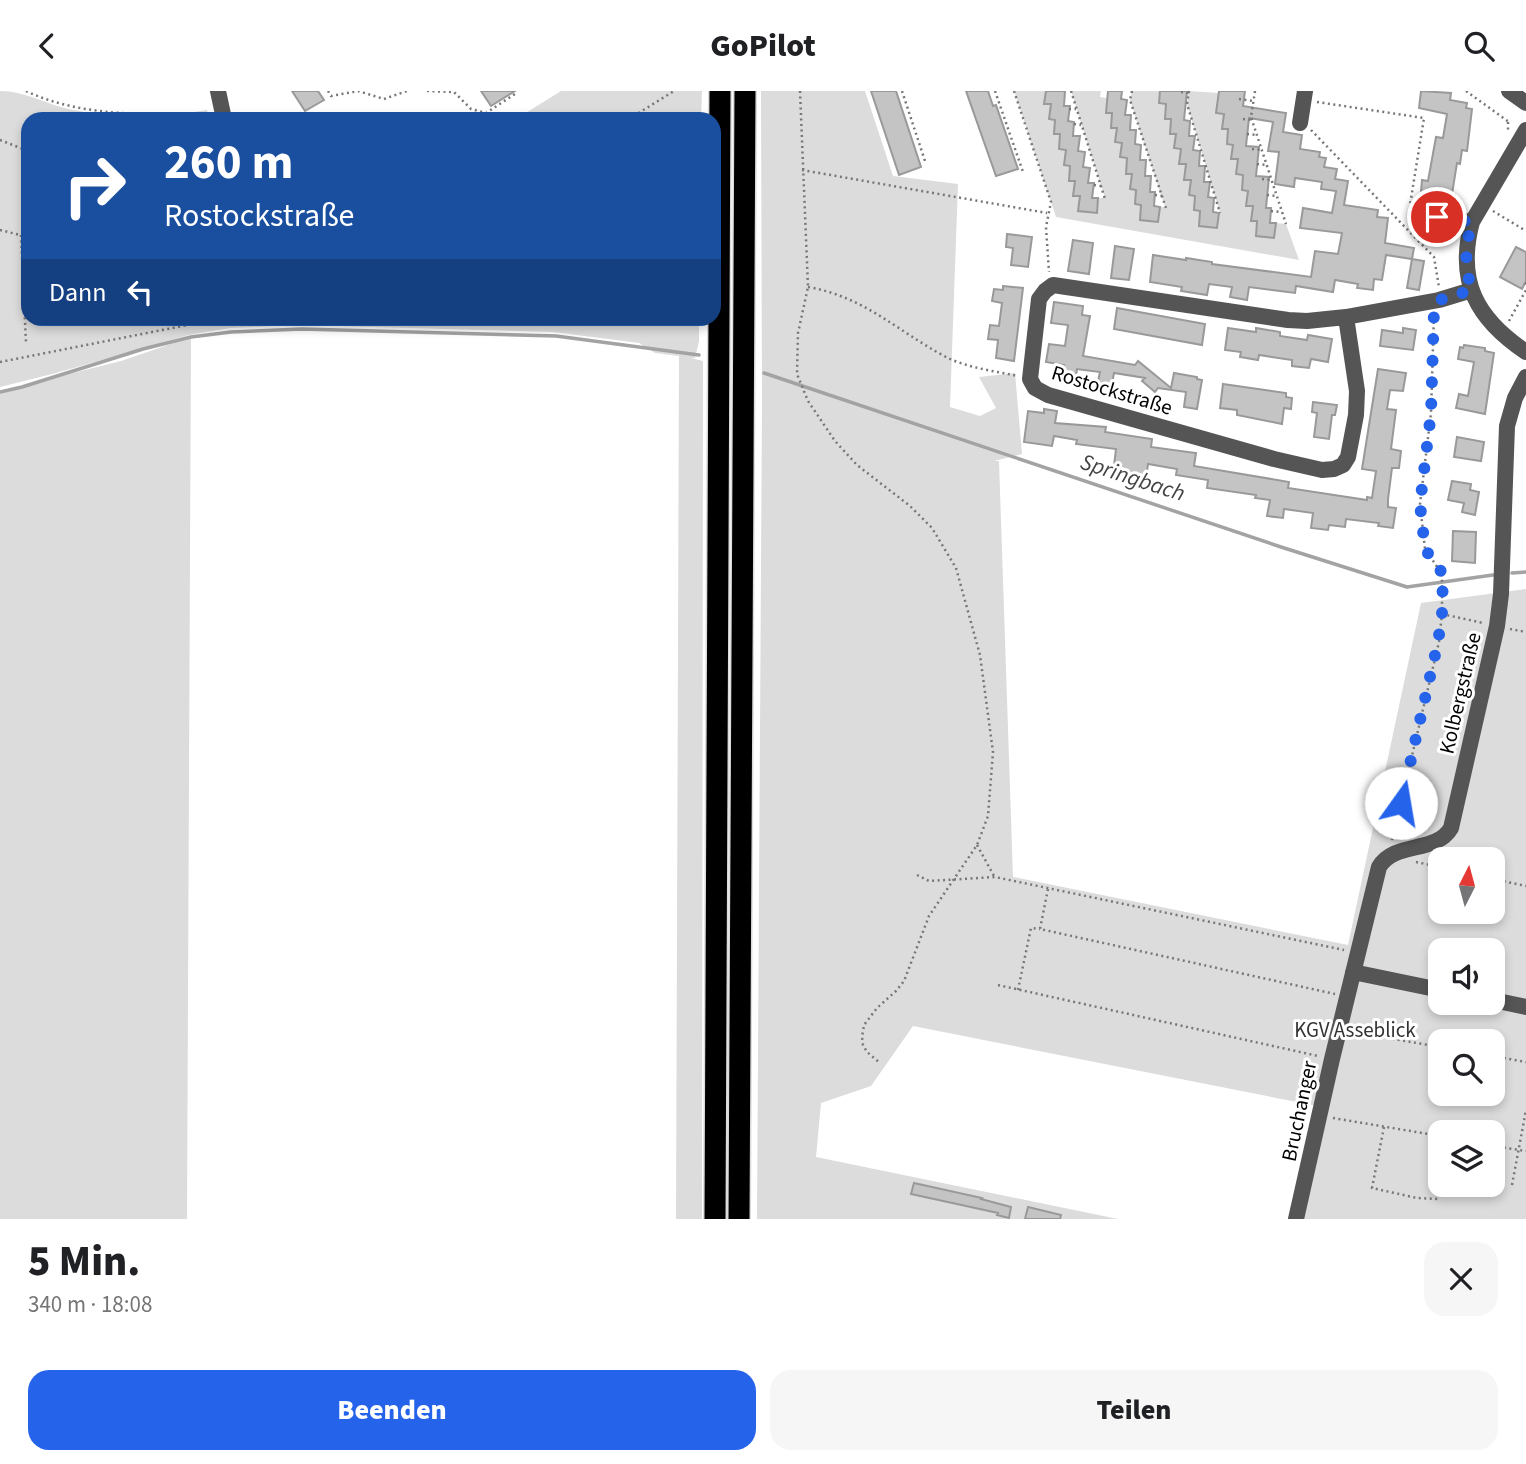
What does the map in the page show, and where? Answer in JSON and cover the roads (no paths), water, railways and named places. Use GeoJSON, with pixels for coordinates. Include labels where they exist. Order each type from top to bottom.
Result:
{"type":"FeatureCollection","features":[{"type":"Feature","properties":{"kind":"highway"},"geometry":{"type":"LineString","coordinates":[[720,91],[720,112]]}},
{"type":"Feature","properties":{"kind":"highway"},"geometry":{"type":"LineString","coordinates":[[739,1219],[745,91]]}},
{"type":"Feature","properties":{"kind":"highway"},"geometry":{"type":"LineString","coordinates":[[745,123],[751,91]]}},
{"type":"Feature","properties":{"kind":"highway"},"geometry":{"type":"LineString","coordinates":[[715,1219],[719,326]]}},
{"type":"Feature","properties":{"kind":"street"},"geometry":{"type":"LineString","coordinates":[[218,91],[222,112]]}},
{"type":"Feature","properties":{"kind":"street"},"geometry":{"type":"LineString","coordinates":[[1509,91],[1526,103]]}},
{"type":"Feature","properties":{"kind":"street"},"geometry":{"type":"LineString","coordinates":[[1300,120],[1309,96]]}},
{"type":"Feature","properties":{"kind":"street"},"geometry":{"type":"LineString","coordinates":[[1526,130],[1472,222],[1465,264],[1472,290],[1484,316],[1504,337],[1526,352]]}},
{"type":"Feature","properties":{"kind":"street"},"geometry":{"type":"LineString","coordinates":[[1415,210],[1472,222]]}},
{"type":"Feature","properties":{"kind":"street","name":"Rostockstraße"},"geometry":{"type":"LineString","coordinates":[[1346,317],[1357,391],[1356,415],[1348,457],[1343,465],[1334,469],[1322,470],[1274,459],[1048,395],[1035,388],[1030,379],[1039,299],[1054,285],[1307,321],[1346,317],[1439,300],[1472,290]]}},
{"type":"Feature","properties":{"kind":"street","name":"Kolbergstraße"},"geometry":{"type":"LineString","coordinates":[[1353,972],[1378,867],[1388,856],[1443,838],[1451,828],[1497,626],[1501,594],[1507,426],[1515,398],[1526,377]]}},
{"type":"Feature","properties":{"kind":"street"},"geometry":{"type":"LineString","coordinates":[[1353,972],[1428,988]]}},
{"type":"Feature","properties":{"kind":"street","name":"Bruchanger"},"geometry":{"type":"LineString","coordinates":[[1296,1219],[1353,972]]}},
{"type":"Feature","properties":{"kind":"street"},"geometry":{"type":"LineString","coordinates":[[1505,1003],[1526,1007]]}},
{"type":"Feature","properties":{"kind":"waterway","name":"Springbach"},"geometry":{"type":"LineString","coordinates":[[0,392],[143,349],[191,337],[231,332],[302,329],[556,336],[699,355]]}},
{"type":"Feature","properties":{"kind":"waterway","name":"Springbach"},"geometry":{"type":"LineString","coordinates":[[764,373],[1407,587],[1493,575]]}},
{"type":"Feature","properties":{"kind":"waterway","name":"Springbach"},"geometry":{"type":"LineString","coordinates":[[1512,573],[1526,572]]}},
{"type":"Feature","properties":{"kind":"park label","name":"KGV Asseblick"},"geometry":{"type":"Point","coordinates":[1355,1030]}}]}
